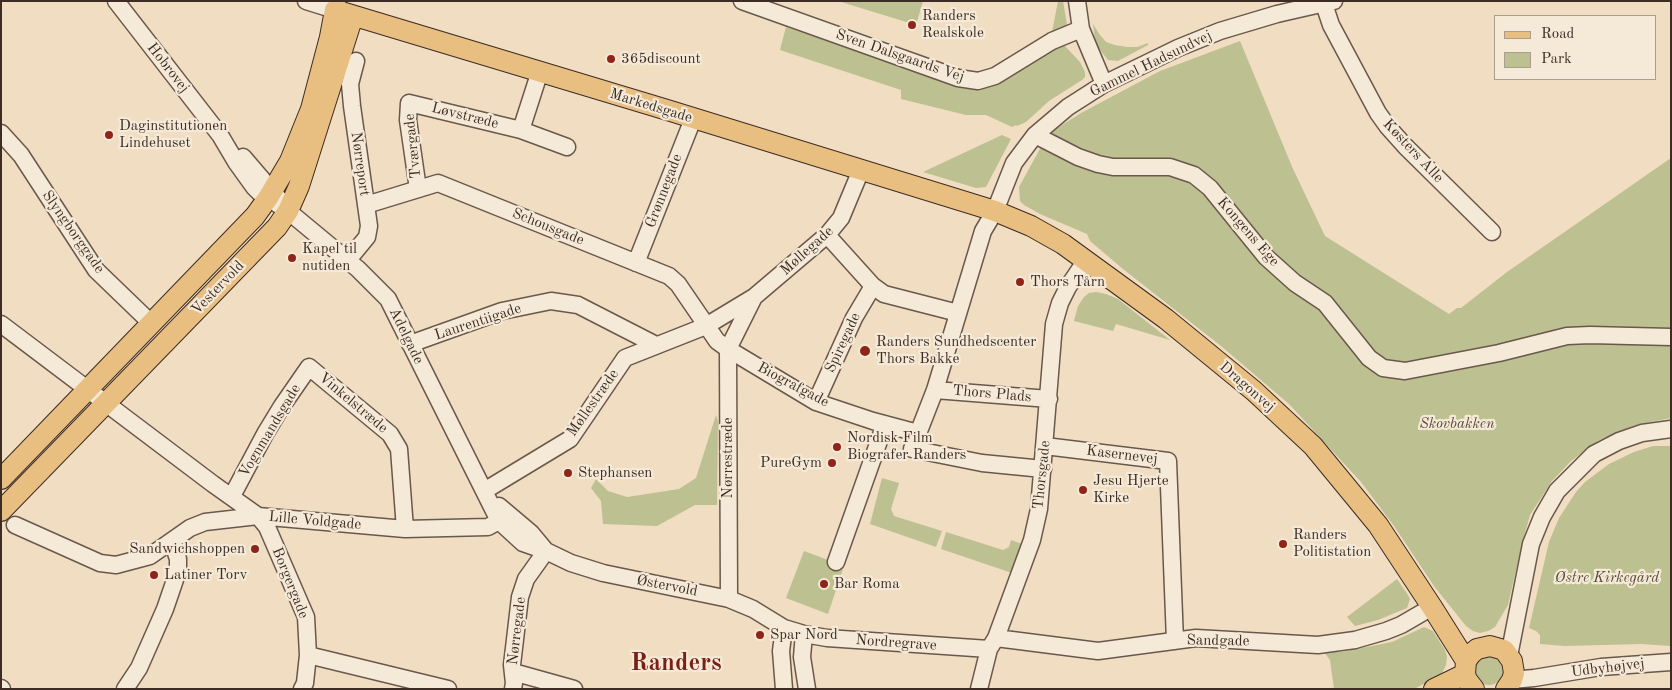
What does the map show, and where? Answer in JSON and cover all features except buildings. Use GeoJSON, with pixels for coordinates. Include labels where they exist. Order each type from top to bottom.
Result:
{"type":"FeatureCollection","features":[{"type":"Feature","properties":{"kind":"main road","name":"Markedsgade"},"geometry":{"type":"LineString","coordinates":[[345,7],[540,72],[995,211]]}},
{"type":"Feature","properties":{"kind":"main road","name":"Vestervold"},"geometry":{"type":"LineString","coordinates":[[1,480],[255,216],[290,161],[311,109],[330,37],[345,7]]}},
{"type":"Feature","properties":{"kind":"main road","name":"Vestervold"},"geometry":{"type":"LineString","coordinates":[[8,518],[107,403],[263,242],[288,211],[306,167],[345,7]]}},
{"type":"Feature","properties":{"kind":"main road","name":"Dragonvej"},"geometry":{"type":"LineString","coordinates":[[995,211],[1031,226],[1086,260],[1166,319],[1254,391],[1313,446],[1378,525],[1438,615],[1470,675]]}},
{"type":"Feature","properties":{"kind":"main road"},"geometry":{"type":"LineString","coordinates":[[1434,689],[1470,675],[1490,646],[1508,668]]}},
{"type":"Feature","properties":{"kind":"street","name":"Hobrovej"},"geometry":{"type":"LineString","coordinates":[[116,1],[220,135],[243,157],[270,195],[288,211]]}},
{"type":"Feature","properties":{"kind":"street","name":"Markedsgade"},"geometry":{"type":"LineString","coordinates":[[306,1],[345,7]]}},
{"type":"Feature","properties":{"kind":"street","name":"Sven Dalsgaards Vej"},"geometry":{"type":"LineString","coordinates":[[742,1],[958,78],[978,81],[995,76],[1052,41],[1081,29]]}},
{"type":"Feature","properties":{"kind":"street"},"geometry":{"type":"LineString","coordinates":[[1077,1],[1081,29],[1104,84]]}},
{"type":"Feature","properties":{"kind":"street","name":"Gammel Hadsundvej"},"geometry":{"type":"LineString","coordinates":[[1043,469],[982,463],[912,450],[935,390],[983,231],[995,211],[1014,163],[1035,135],[1068,107],[1104,84],[1178,48],[1220,31],[1277,14],[1329,3]]}},
{"type":"Feature","properties":{"kind":"street","name":"Køsters Alle"},"geometry":{"type":"LineString","coordinates":[[1329,3],[1331,26],[1388,127],[1492,232]]}},
{"type":"Feature","properties":{"kind":"street","name":"Nørreport"},"geometry":{"type":"LineString","coordinates":[[348,260],[367,238],[369,226],[350,84],[356,61]]}},
{"type":"Feature","properties":{"kind":"street"},"geometry":{"type":"LineString","coordinates":[[521,130],[540,72]]}},
{"type":"Feature","properties":{"kind":"street","name":"Løvstræde"},"geometry":{"type":"LineString","coordinates":[[410,102],[521,130],[567,147]]}},
{"type":"Feature","properties":{"kind":"street","name":"Tværgade"},"geometry":{"type":"LineString","coordinates":[[410,102],[408,120],[418,189]]}},
{"type":"Feature","properties":{"kind":"street","name":"Grønnegade"},"geometry":{"type":"LineString","coordinates":[[636,263],[693,118]]}},
{"type":"Feature","properties":{"kind":"street","name":"Slyngborggade"},"geometry":{"type":"LineString","coordinates":[[1,132],[21,155],[96,270],[152,324]]}},
{"type":"Feature","properties":{"kind":"street","name":"Kongens Ege"},"geometry":{"type":"LineString","coordinates":[[1035,135],[1078,157],[1098,164],[1114,167],[1170,167],[1194,175],[1210,188],[1266,256],[1295,283],[1325,303],[1369,358],[1383,368],[1405,370],[1499,353],[1567,336],[1671,337]]}},
{"type":"Feature","properties":{"kind":"street","name":"Møllegade"},"geometry":{"type":"LineString","coordinates":[[706,326],[754,297],[827,235],[841,218],[861,170]]}},
{"type":"Feature","properties":{"kind":"street","name":"Schousgade"},"geometry":{"type":"LineString","coordinates":[[366,205],[438,183],[669,276],[678,284],[706,326]]}},
{"type":"Feature","properties":{"kind":"street","name":"Adelgade"},"geometry":{"type":"LineString","coordinates":[[288,211],[369,278],[388,299],[484,492],[503,518]]}},
{"type":"Feature","properties":{"kind":"street"},"geometry":{"type":"LineString","coordinates":[[827,235],[873,286],[884,294],[958,313]]}},
{"type":"Feature","properties":{"kind":"street","name":"Thorsgade"},"geometry":{"type":"LineString","coordinates":[[979,689],[993,644],[1032,540],[1039,509],[1054,324],[1060,303],[1068,287],[1086,260]]}},
{"type":"Feature","properties":{"kind":"street","name":"Spiregade"},"geometry":{"type":"LineString","coordinates":[[816,402],[854,318],[873,286]]}},
{"type":"Feature","properties":{"kind":"street","name":"Møllegade"},"geometry":{"type":"LineString","coordinates":[[728,349],[754,297]]}},
{"type":"Feature","properties":{"kind":"street","name":"Laurentiigade"},"geometry":{"type":"LineString","coordinates":[[410,344],[502,311],[551,301],[578,305],[656,345]]}},
{"type":"Feature","properties":{"kind":"street","name":"Lille Voldgade"},"geometry":{"type":"LineString","coordinates":[[1,324],[258,516],[405,529],[488,527],[503,518]]}},
{"type":"Feature","properties":{"kind":"street"},"geometry":{"type":"LineString","coordinates":[[706,326],[717,341],[728,349]]}},
{"type":"Feature","properties":{"kind":"street","name":"Møllestræde"},"geometry":{"type":"LineString","coordinates":[[484,492],[570,439],[625,358],[706,326]]}},
{"type":"Feature","properties":{"kind":"street","name":"Biografgade"},"geometry":{"type":"LineString","coordinates":[[728,349],[816,402],[918,433]]}},
{"type":"Feature","properties":{"kind":"street","name":"Nørrestræde"},"geometry":{"type":"LineString","coordinates":[[728,349],[728,599]]}},
{"type":"Feature","properties":{"kind":"street","name":"Vognmandsgade"},"geometry":{"type":"LineString","coordinates":[[232,496],[273,420],[310,367]]}},
{"type":"Feature","properties":{"kind":"street","name":"Vinkelstræde"},"geometry":{"type":"LineString","coordinates":[[310,367],[390,434],[399,449],[405,529]]}},
{"type":"Feature","properties":{"kind":"street","name":"Thors Plads"},"geometry":{"type":"LineString","coordinates":[[935,390],[1049,399]]}},
{"type":"Feature","properties":{"kind":"street"},"geometry":{"type":"LineString","coordinates":[[836,562],[879,422]]}},
{"type":"Feature","properties":{"kind":"street"},"geometry":{"type":"LineString","coordinates":[[1508,668],[1531,544],[1542,517],[1557,491],[1594,454],[1619,441],[1642,434],[1671,429]]}},
{"type":"Feature","properties":{"kind":"street","name":"Kasernevej"},"geometry":{"type":"LineString","coordinates":[[1045,446],[1168,461],[1175,641]]}},
{"type":"Feature","properties":{"kind":"street"},"geometry":{"type":"LineString","coordinates":[[8,518],[100,563],[116,565],[150,556],[190,528],[205,522],[258,516]]}},
{"type":"Feature","properties":{"kind":"street","name":"Borgergade"},"geometry":{"type":"LineString","coordinates":[[258,516],[266,527],[306,617],[308,655],[305,683],[302,689]]}},
{"type":"Feature","properties":{"kind":"street","name":"Østervold"},"geometry":{"type":"LineString","coordinates":[[503,518],[523,543],[546,550],[571,563],[603,573],[728,599],[753,609],[784,628],[804,634]]}},
{"type":"Feature","properties":{"kind":"street"},"geometry":{"type":"LineString","coordinates":[[125,689],[139,668],[166,609],[178,571],[178,559],[172,541]]}},
{"type":"Feature","properties":{"kind":"street","name":"Nørregade"},"geometry":{"type":"LineString","coordinates":[[513,681],[512,665],[520,597],[526,579],[546,550]]}},
{"type":"Feature","properties":{"kind":"street","name":"Sandgade"},"geometry":{"type":"LineString","coordinates":[[993,644],[1098,651],[1196,638],[1318,645],[1355,640],[1438,615]]}},
{"type":"Feature","properties":{"kind":"street"},"geometry":{"type":"LineString","coordinates":[[784,628],[781,651],[784,689]]}},
{"type":"Feature","properties":{"kind":"street"},"geometry":{"type":"LineString","coordinates":[[804,634],[802,657],[807,689]]}},
{"type":"Feature","properties":{"kind":"street","name":"Nordregrave"},"geometry":{"type":"LineString","coordinates":[[804,634],[827,638],[993,644]]}},
{"type":"Feature","properties":{"kind":"street"},"geometry":{"type":"LineString","coordinates":[[308,655],[415,686],[448,689]]}},
{"type":"Feature","properties":{"kind":"street","name":"Udbyhøjvej"},"geometry":{"type":"LineString","coordinates":[[1508,668],[1534,678],[1600,667],[1671,662]]}},
{"type":"Feature","properties":{"kind":"street"},"geometry":{"type":"LineString","coordinates":[[513,681],[574,689]]}},
{"type":"Feature","properties":{"kind":"green space"},"geometry":{"type":"Polygon","coordinates":[[[838,1],[923,1],[916,25],[838,1]]]}},
{"type":"Feature","properties":{"kind":"green space"},"geometry":{"type":"Polygon","coordinates":[[[1058,1],[1063,1],[1067,25],[1052,32],[1058,1]]]}},
{"type":"Feature","properties":{"kind":"green space"},"geometry":{"type":"Polygon","coordinates":[[[1093,24],[1106,42],[1127,47],[1137,47],[1148,43],[1148,45],[1118,61],[1108,60],[1095,40],[1093,24]]]}},
{"type":"Feature","properties":{"kind":"green space"},"geometry":{"type":"Polygon","coordinates":[[[786,27],[955,84],[991,84],[1013,74],[1057,46],[1064,45],[1080,62],[1085,72],[1085,77],[1049,101],[1026,122],[1012,127],[986,115],[966,115],[901,99],[901,90],[780,50],[786,27]]]}},
{"type":"Feature","properties":{"kind":"green space","name":"Skovbakken"},"geometry":{"type":"Polygon","coordinates":[[[1240,41],[1293,169],[1325,236],[1449,314],[1457,308],[1461,308],[1507,272],[1671,158],[1671,418],[1636,425],[1599,440],[1571,461],[1552,481],[1530,515],[1508,605],[1495,627],[1488,631],[1480,633],[1466,626],[1434,586],[1394,526],[1361,482],[1289,404],[1221,346],[1123,269],[1090,241],[1087,234],[1040,214],[1020,201],[1019,187],[1047,136],[1062,125],[1160,71],[1240,41]]]}},
{"type":"Feature","properties":{"kind":"green space"},"geometry":{"type":"Polygon","coordinates":[[[1002,135],[1011,139],[986,187],[976,188],[923,172],[1002,135]]]}},
{"type":"Feature","properties":{"kind":"green space"},"geometry":{"type":"Polygon","coordinates":[[[1096,292],[1118,299],[1170,340],[1116,324],[1113,331],[1074,321],[1078,306],[1084,297],[1089,293],[1096,292]]]}},
{"type":"Feature","properties":{"kind":"green space"},"geometry":{"type":"Polygon","coordinates":[[[716,415],[718,421],[717,505],[695,505],[657,526],[603,524],[601,501],[591,488],[596,479],[608,491],[627,497],[679,489],[696,478],[716,415]]]}},
{"type":"Feature","properties":{"kind":"green space","name":"Østre Kirkegård"},"geometry":{"type":"Polygon","coordinates":[[[1653,446],[1671,446],[1671,646],[1641,644],[1565,646],[1540,644],[1540,635],[1529,628],[1549,542],[1559,518],[1585,482],[1609,464],[1634,452],[1653,446]]]}},
{"type":"Feature","properties":{"kind":"green space"},"geometry":{"type":"Polygon","coordinates":[[[882,478],[899,483],[891,509],[894,516],[942,531],[936,547],[870,524],[882,478]]]}},
{"type":"Feature","properties":{"kind":"green space"},"geometry":{"type":"Polygon","coordinates":[[[946,532],[1003,550],[1009,547],[1011,540],[1022,544],[1012,573],[941,549],[946,532]]]}},
{"type":"Feature","properties":{"kind":"green space"},"geometry":{"type":"Polygon","coordinates":[[[804,551],[844,566],[828,614],[786,598],[804,551]]]}},
{"type":"Feature","properties":{"kind":"green space"},"geometry":{"type":"Polygon","coordinates":[[[1397,579],[1410,599],[1407,608],[1378,620],[1355,626],[1347,617],[1397,579]]]}},
{"type":"Feature","properties":{"kind":"green space"},"geometry":{"type":"Polygon","coordinates":[[[1424,627],[1433,631],[1445,650],[1447,657],[1446,665],[1441,675],[1414,689],[1334,689],[1330,660],[1324,652],[1342,652],[1392,642],[1424,627]]]}},
{"type":"Feature","properties":{"kind":"green space"},"geometry":{"type":"Polygon","coordinates":[[[1489,657],[1499,661],[1503,671],[1499,681],[1489,685],[1479,681],[1475,671],[1479,661],[1489,657]]]}},
{"type":"Feature","properties":{"kind":"place","name":"Randers Realskole"},"geometry":{"type":"Point","coordinates":[912,25]}},
{"type":"Feature","properties":{"kind":"place","name":"365discount"},"geometry":{"type":"Point","coordinates":[611,59]}},
{"type":"Feature","properties":{"kind":"place","name":"Daginstitutionen Lindehuset"},"geometry":{"type":"Point","coordinates":[109,135]}},
{"type":"Feature","properties":{"kind":"place","name":"Kapel til nutiden"},"geometry":{"type":"Point","coordinates":[292,258]}},
{"type":"Feature","properties":{"kind":"place","name":"Thors Tårn"},"geometry":{"type":"Point","coordinates":[1020,282]}},
{"type":"Feature","properties":{"kind":"place","name":"Randers Sundhedscenter Thors Bakke"},"geometry":{"type":"Point","coordinates":[865,351]}},
{"type":"Feature","properties":{"kind":"place","name":"Nordisk Film Biografer Randers"},"geometry":{"type":"Point","coordinates":[837,447]}},
{"type":"Feature","properties":{"kind":"place","name":"PureGym"},"geometry":{"type":"Point","coordinates":[832,463]}},
{"type":"Feature","properties":{"kind":"place","name":"Stephansen"},"geometry":{"type":"Point","coordinates":[568,473]}},
{"type":"Feature","properties":{"kind":"place","name":"Jesu Hjerte Kirke"},"geometry":{"type":"Point","coordinates":[1083,490]}},
{"type":"Feature","properties":{"kind":"place","name":"Randers Politistation"},"geometry":{"type":"Point","coordinates":[1283,544]}},
{"type":"Feature","properties":{"kind":"place","name":"Sandwichshoppen"},"geometry":{"type":"Point","coordinates":[255,549]}},
{"type":"Feature","properties":{"kind":"place","name":"Latiner Torv"},"geometry":{"type":"Point","coordinates":[154,575]}},
{"type":"Feature","properties":{"kind":"place","name":"Bar Roma"},"geometry":{"type":"Point","coordinates":[824,584]}},
{"type":"Feature","properties":{"kind":"place","name":"Spar Nord"},"geometry":{"type":"Point","coordinates":[760,635]}},
{"type":"Feature","properties":{"kind":"district","name":"Randers"},"geometry":{"type":"Point","coordinates":[676,663]}}]}
